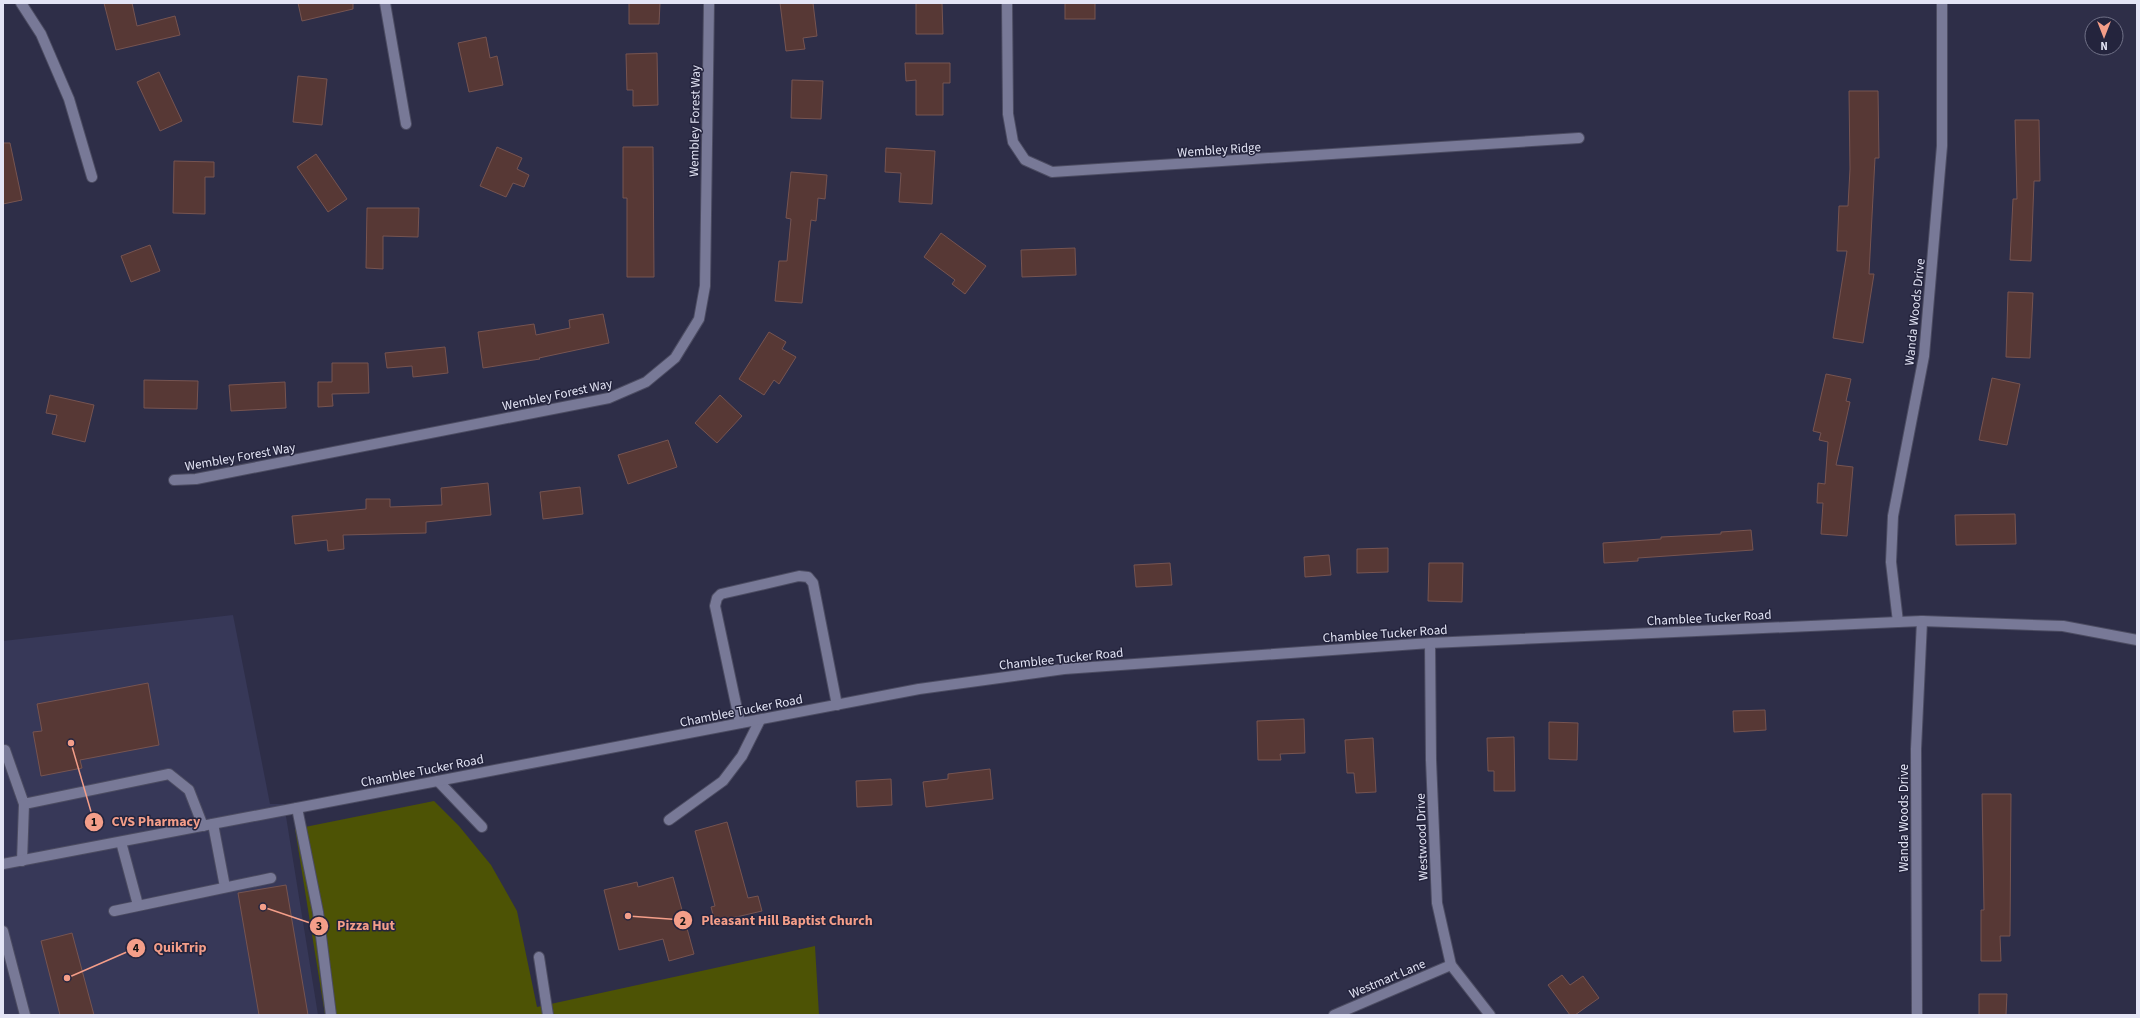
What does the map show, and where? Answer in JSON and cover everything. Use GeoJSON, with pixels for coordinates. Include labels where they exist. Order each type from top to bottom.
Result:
{"type":"FeatureCollection","features":[{"type":"Feature","properties":{"kind":"street"},"geometry":{"type":"LineString","coordinates":[[21,3],[41,34],[69,99],[92,177]]}},
{"type":"Feature","properties":{"kind":"street"},"geometry":{"type":"LineString","coordinates":[[385,3],[406,124]]}},
{"type":"Feature","properties":{"kind":"street","name":"Wembley Forest Way"},"geometry":{"type":"LineString","coordinates":[[174,480],[196,479],[609,398],[646,382],[675,358],[699,319],[706,286],[709,3]]}},
{"type":"Feature","properties":{"kind":"street","name":"Wembley Ridge"},"geometry":{"type":"LineString","coordinates":[[1007,3],[1008,114],[1013,142],[1025,160],[1052,172],[1579,138]]}},
{"type":"Feature","properties":{"kind":"street","name":"Wanda Woods Drive"},"geometry":{"type":"LineString","coordinates":[[1898,622],[1891,562],[1893,516],[1924,356],[1942,146],[1942,3]]}},
{"type":"Feature","properties":{"kind":"street"},"geometry":{"type":"LineString","coordinates":[[740,723],[715,606],[717,598],[721,594],[799,576],[808,577],[813,582],[837,705]]}},
{"type":"Feature","properties":{"kind":"street","name":"Wanda Woods Drive"},"geometry":{"type":"LineString","coordinates":[[1917,1015],[1916,749],[1922,621]]}},
{"type":"Feature","properties":{"kind":"street","name":"Chamblee Tucker Road"},"geometry":{"type":"LineString","coordinates":[[3,864],[919,689],[1064,669],[1430,643],[1922,621],[2063,626],[2137,640]]}},
{"type":"Feature","properties":{"kind":"street","name":"Westwood Drive"},"geometry":{"type":"LineString","coordinates":[[1430,643],[1431,760],[1437,903],[1451,965],[1490,1015]]}},
{"type":"Feature","properties":{"kind":"street"},"geometry":{"type":"LineString","coordinates":[[669,820],[723,781],[742,756],[760,720]]}},
{"type":"Feature","properties":{"kind":"street"},"geometry":{"type":"LineString","coordinates":[[3,751],[5,750],[24,804],[22,861]]}},
{"type":"Feature","properties":{"kind":"street"},"geometry":{"type":"LineString","coordinates":[[24,804],[169,774],[189,790],[208,825],[225,887]]}},
{"type":"Feature","properties":{"kind":"street"},"geometry":{"type":"LineString","coordinates":[[438,781],[482,827]]}},
{"type":"Feature","properties":{"kind":"street"},"geometry":{"type":"LineString","coordinates":[[298,808],[318,912],[330,1015]]}},
{"type":"Feature","properties":{"kind":"street"},"geometry":{"type":"LineString","coordinates":[[121,842],[138,905]]}},
{"type":"Feature","properties":{"kind":"street"},"geometry":{"type":"LineString","coordinates":[[114,911],[271,878]]}},
{"type":"Feature","properties":{"kind":"street"},"geometry":{"type":"LineString","coordinates":[[3,931],[25,1015]]}},
{"type":"Feature","properties":{"kind":"street"},"geometry":{"type":"LineString","coordinates":[[539,957],[548,1015]]}},
{"type":"Feature","properties":{"kind":"street","name":"Westmart Lane"},"geometry":{"type":"LineString","coordinates":[[1334,1015],[1451,965]]}},
{"type":"Feature","properties":{"kind":"shaded area"},"geometry":{"type":"Polygon","coordinates":[[[233,615],[270,804],[284,804],[318,1015],[3,1015],[3,641],[233,615]]]}},
{"type":"Feature","properties":{"kind":"green space"},"geometry":{"type":"Polygon","coordinates":[[[434,801],[459,826],[491,865],[517,911],[537,1007],[815,946],[819,1015],[325,1015],[295,829],[434,801]]]}},
{"type":"Feature","properties":{"kind":"building"},"geometry":{"type":"Polygon","coordinates":[[[104,3],[132,3],[137,26],[175,16],[180,35],[116,50],[104,3]]]}},
{"type":"Feature","properties":{"kind":"building"},"geometry":{"type":"Polygon","coordinates":[[[298,3],[353,3],[353,9],[302,21],[298,3]]]}},
{"type":"Feature","properties":{"kind":"building"},"geometry":{"type":"Polygon","coordinates":[[[629,3],[660,3],[659,24],[629,24],[629,3]]]}},
{"type":"Feature","properties":{"kind":"building"},"geometry":{"type":"Polygon","coordinates":[[[780,3],[813,3],[817,36],[803,38],[805,49],[786,51],[780,3]]]}},
{"type":"Feature","properties":{"kind":"building"},"geometry":{"type":"Polygon","coordinates":[[[916,3],[942,3],[943,34],[916,34],[916,3]]]}},
{"type":"Feature","properties":{"kind":"building"},"geometry":{"type":"Polygon","coordinates":[[[1065,3],[1095,3],[1095,19],[1065,19],[1065,3]]]}},
{"type":"Feature","properties":{"kind":"building"},"geometry":{"type":"Polygon","coordinates":[[[486,37],[490,58],[497,56],[503,85],[469,92],[458,43],[486,37]]]}},
{"type":"Feature","properties":{"kind":"building"},"geometry":{"type":"Polygon","coordinates":[[[657,53],[658,105],[633,106],[633,90],[627,90],[626,54],[657,53]]]}},
{"type":"Feature","properties":{"kind":"building"},"geometry":{"type":"Polygon","coordinates":[[[905,63],[950,63],[950,83],[943,83],[943,115],[916,115],[916,80],[906,81],[905,63]]]}},
{"type":"Feature","properties":{"kind":"building"},"geometry":{"type":"Polygon","coordinates":[[[159,72],[182,121],[160,131],[137,82],[159,72]]]}},
{"type":"Feature","properties":{"kind":"building"},"geometry":{"type":"Polygon","coordinates":[[[298,76],[327,79],[322,125],[293,122],[298,76]]]}},
{"type":"Feature","properties":{"kind":"building"},"geometry":{"type":"Polygon","coordinates":[[[792,80],[823,81],[821,119],[791,118],[792,80]]]}},
{"type":"Feature","properties":{"kind":"building"},"geometry":{"type":"Polygon","coordinates":[[[1849,91],[1878,91],[1879,158],[1875,158],[1869,274],[1874,274],[1863,343],[1833,338],[1847,251],[1837,251],[1839,206],[1848,206],[1850,169],[1849,91]]]}},
{"type":"Feature","properties":{"kind":"building"},"geometry":{"type":"Polygon","coordinates":[[[2015,120],[2039,120],[2040,181],[2034,181],[2031,261],[2010,260],[2013,199],[2017,199],[2015,120]]]}},
{"type":"Feature","properties":{"kind":"building"},"geometry":{"type":"Polygon","coordinates":[[[3,143],[10,143],[22,200],[3,204],[3,143]]]}},
{"type":"Feature","properties":{"kind":"building"},"geometry":{"type":"Polygon","coordinates":[[[497,147],[522,158],[517,169],[529,175],[524,187],[513,183],[506,197],[480,186],[497,147]]]}},
{"type":"Feature","properties":{"kind":"building"},"geometry":{"type":"Polygon","coordinates":[[[623,147],[653,147],[654,277],[627,277],[627,198],[623,198],[623,147]]]}},
{"type":"Feature","properties":{"kind":"building"},"geometry":{"type":"Polygon","coordinates":[[[886,148],[935,151],[932,204],[899,202],[901,173],[885,172],[886,148]]]}},
{"type":"Feature","properties":{"kind":"building"},"geometry":{"type":"Polygon","coordinates":[[[316,154],[347,199],[328,212],[297,167],[316,154]]]}},
{"type":"Feature","properties":{"kind":"building"},"geometry":{"type":"Polygon","coordinates":[[[174,161],[214,162],[214,177],[205,177],[205,214],[173,213],[174,161]]]}},
{"type":"Feature","properties":{"kind":"building"},"geometry":{"type":"Polygon","coordinates":[[[791,172],[827,175],[825,199],[818,198],[816,221],[811,220],[802,303],[775,301],[779,261],[787,261],[791,219],[786,218],[791,172]]]}},
{"type":"Feature","properties":{"kind":"building"},"geometry":{"type":"Polygon","coordinates":[[[367,208],[419,208],[418,237],[383,236],[383,269],[366,268],[367,208]]]}},
{"type":"Feature","properties":{"kind":"building"},"geometry":{"type":"Polygon","coordinates":[[[941,233],[986,266],[965,294],[952,284],[955,280],[924,257],[941,233]]]}},
{"type":"Feature","properties":{"kind":"building"},"geometry":{"type":"Polygon","coordinates":[[[150,245],[160,271],[131,282],[121,256],[150,245]]]}},
{"type":"Feature","properties":{"kind":"building"},"geometry":{"type":"Polygon","coordinates":[[[1075,248],[1076,275],[1022,277],[1021,250],[1075,248]]]}},
{"type":"Feature","properties":{"kind":"building"},"geometry":{"type":"Polygon","coordinates":[[[2008,292],[2033,293],[2030,358],[2006,357],[2008,292]]]}},
{"type":"Feature","properties":{"kind":"building"},"geometry":{"type":"Polygon","coordinates":[[[603,314],[609,343],[539,358],[540,359],[483,368],[478,332],[534,324],[536,335],[570,328],[569,320],[603,314]]]}},
{"type":"Feature","properties":{"kind":"building"},"geometry":{"type":"Polygon","coordinates":[[[769,332],[786,342],[782,349],[796,357],[779,384],[774,380],[764,395],[739,379],[769,332]]]}},
{"type":"Feature","properties":{"kind":"building"},"geometry":{"type":"Polygon","coordinates":[[[445,347],[448,373],[413,377],[412,366],[387,368],[385,353],[445,347]]]}},
{"type":"Feature","properties":{"kind":"building"},"geometry":{"type":"Polygon","coordinates":[[[332,363],[368,363],[369,393],[332,394],[333,406],[318,407],[318,382],[332,382],[332,363]]]}},
{"type":"Feature","properties":{"kind":"building"},"geometry":{"type":"Polygon","coordinates":[[[1826,374],[1851,379],[1846,401],[1850,402],[1836,465],[1853,467],[1847,536],[1821,534],[1823,503],[1817,503],[1818,483],[1825,484],[1828,442],[1819,440],[1821,433],[1813,431],[1826,374]]]}},
{"type":"Feature","properties":{"kind":"building"},"geometry":{"type":"Polygon","coordinates":[[[1992,378],[2020,384],[2007,445],[1979,440],[1992,378]]]}},
{"type":"Feature","properties":{"kind":"building"},"geometry":{"type":"Polygon","coordinates":[[[144,380],[198,381],[197,409],[144,408],[144,380]]]}},
{"type":"Feature","properties":{"kind":"building"},"geometry":{"type":"Polygon","coordinates":[[[285,382],[286,408],[231,411],[229,385],[285,382]]]}},
{"type":"Feature","properties":{"kind":"building"},"geometry":{"type":"Polygon","coordinates":[[[50,395],[94,405],[85,442],[52,434],[57,415],[46,413],[50,395]]]}},
{"type":"Feature","properties":{"kind":"building"},"geometry":{"type":"Polygon","coordinates":[[[720,395],[742,416],[717,443],[695,423],[720,395]]]}},
{"type":"Feature","properties":{"kind":"building"},"geometry":{"type":"Polygon","coordinates":[[[668,440],[677,467],[628,484],[618,455],[668,440]]]}},
{"type":"Feature","properties":{"kind":"building"},"geometry":{"type":"Polygon","coordinates":[[[488,483],[491,515],[426,522],[426,533],[343,535],[344,549],[328,551],[327,540],[295,544],[292,516],[366,509],[366,499],[390,499],[390,507],[442,505],[441,488],[488,483]]]}},
{"type":"Feature","properties":{"kind":"building"},"geometry":{"type":"Polygon","coordinates":[[[580,487],[583,514],[543,519],[540,492],[580,487]]]}},
{"type":"Feature","properties":{"kind":"building"},"geometry":{"type":"Polygon","coordinates":[[[2015,514],[2016,544],[1956,545],[1955,515],[2015,514]]]}},
{"type":"Feature","properties":{"kind":"building"},"geometry":{"type":"Polygon","coordinates":[[[1751,530],[1753,550],[1638,558],[1638,561],[1604,563],[1603,543],[1661,539],[1661,537],[1721,534],[1721,532],[1751,530]]]}},
{"type":"Feature","properties":{"kind":"building"},"geometry":{"type":"Polygon","coordinates":[[[1388,548],[1388,572],[1357,573],[1357,549],[1388,548]]]}},
{"type":"Feature","properties":{"kind":"building"},"geometry":{"type":"Polygon","coordinates":[[[1329,555],[1331,575],[1305,577],[1304,557],[1329,555]]]}},
{"type":"Feature","properties":{"kind":"building"},"geometry":{"type":"Polygon","coordinates":[[[1170,563],[1172,585],[1136,587],[1134,565],[1170,563]]]}},
{"type":"Feature","properties":{"kind":"building"},"geometry":{"type":"Polygon","coordinates":[[[1429,563],[1463,563],[1462,602],[1428,601],[1429,563]]]}},
{"type":"Feature","properties":{"kind":"building"},"geometry":{"type":"Polygon","coordinates":[[[148,683],[159,745],[80,760],[82,768],[41,776],[33,732],[42,731],[37,704],[148,683]]]}},
{"type":"Feature","properties":{"kind":"building"},"geometry":{"type":"Polygon","coordinates":[[[1765,710],[1766,730],[1734,732],[1733,711],[1765,710]]]}},
{"type":"Feature","properties":{"kind":"building"},"geometry":{"type":"Polygon","coordinates":[[[1304,719],[1305,753],[1280,754],[1281,760],[1258,760],[1257,721],[1304,719]]]}},
{"type":"Feature","properties":{"kind":"building"},"geometry":{"type":"Polygon","coordinates":[[[1549,722],[1578,723],[1577,760],[1549,759],[1549,722]]]}},
{"type":"Feature","properties":{"kind":"building"},"geometry":{"type":"Polygon","coordinates":[[[1514,737],[1515,791],[1494,791],[1494,771],[1488,771],[1487,738],[1514,737]]]}},
{"type":"Feature","properties":{"kind":"building"},"geometry":{"type":"Polygon","coordinates":[[[1373,738],[1376,792],[1356,793],[1354,773],[1347,773],[1345,740],[1373,738]]]}},
{"type":"Feature","properties":{"kind":"building"},"geometry":{"type":"Polygon","coordinates":[[[990,769],[993,799],[926,807],[923,782],[948,779],[948,774],[990,769]]]}},
{"type":"Feature","properties":{"kind":"building"},"geometry":{"type":"Polygon","coordinates":[[[891,779],[892,805],[857,807],[856,781],[891,779]]]}},
{"type":"Feature","properties":{"kind":"building"},"geometry":{"type":"Polygon","coordinates":[[[1982,794],[2011,794],[2010,936],[2000,936],[2001,961],[1981,961],[1981,910],[1984,910],[1982,794]]]}},
{"type":"Feature","properties":{"kind":"building"},"geometry":{"type":"Polygon","coordinates":[[[727,822],[748,898],[758,896],[762,911],[715,922],[711,907],[715,906],[695,831],[727,822]]]}},
{"type":"Feature","properties":{"kind":"building"},"geometry":{"type":"Polygon","coordinates":[[[673,877],[694,954],[669,961],[663,939],[619,950],[604,890],[637,882],[638,887],[673,877]]]}},
{"type":"Feature","properties":{"kind":"building"},"geometry":{"type":"Polygon","coordinates":[[[286,885],[308,1015],[259,1015],[238,893],[286,885]]]}},
{"type":"Feature","properties":{"kind":"building"},"geometry":{"type":"Polygon","coordinates":[[[72,933],[94,1015],[60,1015],[41,941],[72,933]]]}},
{"type":"Feature","properties":{"kind":"building"},"geometry":{"type":"Polygon","coordinates":[[[1562,975],[1570,985],[1583,976],[1599,998],[1575,1015],[1570,1015],[1548,985],[1562,975]]]}},
{"type":"Feature","properties":{"kind":"building"},"geometry":{"type":"Polygon","coordinates":[[[1979,994],[2007,994],[2006,1015],[1979,1015],[1979,994]]]}},
{"type":"Feature","properties":{"kind":"place","name":"CVS Pharmacy"},"geometry":{"type":"Point","coordinates":[71,743]}},
{"type":"Feature","properties":{"kind":"place","name":"Pizza Hut"},"geometry":{"type":"Point","coordinates":[263,907]}},
{"type":"Feature","properties":{"kind":"place","name":"Pleasant Hill Baptist Church"},"geometry":{"type":"Point","coordinates":[628,916]}},
{"type":"Feature","properties":{"kind":"place","name":"QuikTrip"},"geometry":{"type":"Point","coordinates":[67,978]}}]}
